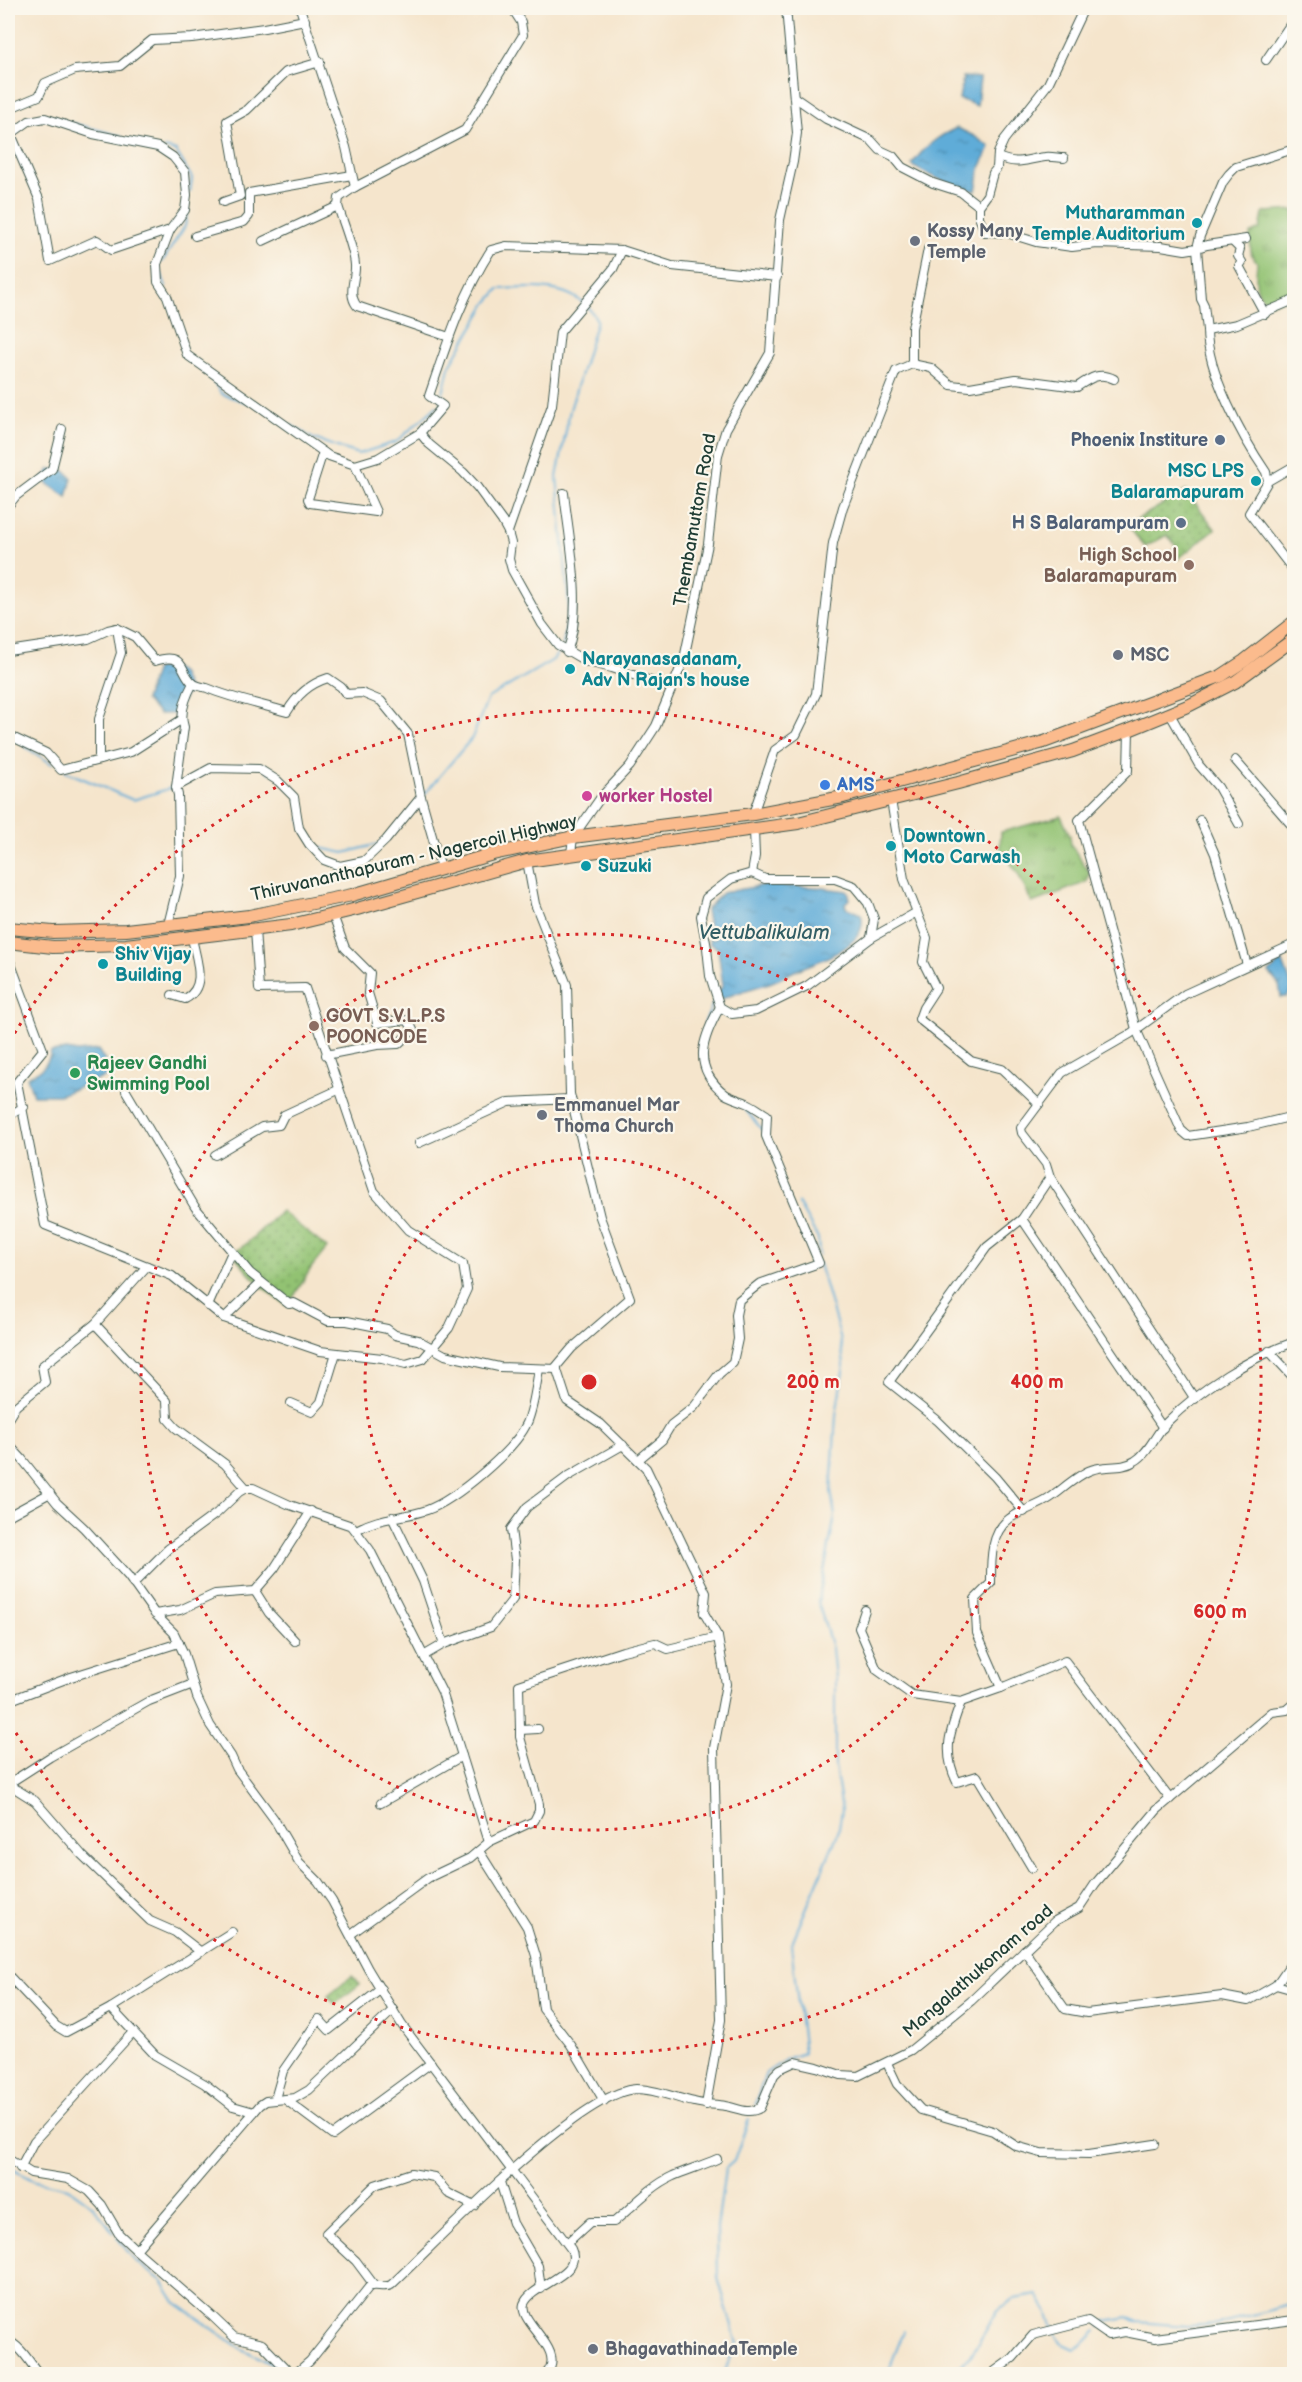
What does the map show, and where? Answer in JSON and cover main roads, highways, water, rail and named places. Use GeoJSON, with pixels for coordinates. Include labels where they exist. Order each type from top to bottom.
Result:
{"type":"FeatureCollection","features":[{"type":"Feature","properties":{"kind":"main road","name":"Thiruvananthapuram - Nagercoil Highway"},"geometry":{"type":"LineString","coordinates":[[8,928],[53,932],[126,930],[234,918],[290,909],[352,895],[493,854],[573,837],[753,814],[885,787],[1044,742],[1221,676],[1294,622]]}},
{"type":"Feature","properties":{"kind":"main road","name":"Thiruvananthapuram - Nagercoil Highway"},"geometry":{"type":"LineString","coordinates":[[8,942],[53,947],[126,945],[291,925],[527,861],[798,823],[1073,751],[1170,714],[1235,682],[1294,639]]}},
{"type":"Feature","properties":{"kind":"water"},"geometry":{"type":"Polygon","coordinates":[[[963,77],[980,78],[977,106],[959,99],[963,77]]]}},
{"type":"Feature","properties":{"kind":"water"},"geometry":{"type":"Polygon","coordinates":[[[957,128],[990,147],[980,168],[976,191],[933,177],[912,165],[932,143],[957,128]]]}},
{"type":"Feature","properties":{"kind":"water"},"geometry":{"type":"Polygon","coordinates":[[[50,469],[64,470],[72,478],[67,497],[42,480],[50,469]]]}},
{"type":"Feature","properties":{"kind":"water"},"geometry":{"type":"Polygon","coordinates":[[[172,667],[181,673],[188,689],[177,714],[159,714],[145,700],[156,669],[172,667]]]}},
{"type":"Feature","properties":{"kind":"water","name":"Vettubalikulam"},"geometry":{"type":"Polygon","coordinates":[[[764,885],[848,891],[850,899],[845,903],[846,908],[861,914],[862,925],[858,935],[841,950],[775,981],[720,1000],[718,991],[723,986],[718,948],[710,944],[709,939],[715,939],[717,936],[709,928],[706,910],[722,893],[764,885]]]}},
{"type":"Feature","properties":{"kind":"water"},"geometry":{"type":"Polygon","coordinates":[[[1282,960],[1293,989],[1287,997],[1281,997],[1279,985],[1269,973],[1282,960]]]}},
{"type":"Feature","properties":{"kind":"water","name":"Rajeev Gandhi Swimming Pool"},"geometry":{"type":"Polygon","coordinates":[[[67,1050],[77,1052],[98,1050],[113,1074],[59,1095],[33,1095],[27,1077],[43,1068],[51,1052],[67,1050]]]}},
{"type":"Feature","properties":{"kind":"waterway"},"geometry":{"type":"LineString","coordinates":[[72,123],[121,136]]}},
{"type":"Feature","properties":{"kind":"waterway"},"geometry":{"type":"LineString","coordinates":[[165,148],[176,151],[192,178],[190,192]]}},
{"type":"Feature","properties":{"kind":"waterway"},"geometry":{"type":"LineString","coordinates":[[162,262],[185,226],[187,212]]}},
{"type":"Feature","properties":{"kind":"waterway"},"geometry":{"type":"LineString","coordinates":[[161,273],[166,287]]}},
{"type":"Feature","properties":{"kind":"waterway"},"geometry":{"type":"LineString","coordinates":[[441,402],[449,367],[487,303],[499,289],[540,288],[566,293],[578,299],[597,320],[570,410],[557,477],[569,606],[563,645]]}},
{"type":"Feature","properties":{"kind":"waterway"},"geometry":{"type":"LineString","coordinates":[[207,373],[222,394],[249,403]]}},
{"type":"Feature","properties":{"kind":"waterway"},"geometry":{"type":"LineString","coordinates":[[291,425],[314,439],[358,454],[396,442],[437,406]]}},
{"type":"Feature","properties":{"kind":"waterway"},"geometry":{"type":"LineString","coordinates":[[422,797],[472,738],[488,698],[553,660],[560,650]]}},
{"type":"Feature","properties":{"kind":"waterway"},"geometry":{"type":"LineString","coordinates":[[24,746],[52,764]]}},
{"type":"Feature","properties":{"kind":"waterway"},"geometry":{"type":"LineString","coordinates":[[238,765],[262,764],[270,773]]}},
{"type":"Feature","properties":{"kind":"waterway"},"geometry":{"type":"LineString","coordinates":[[65,771],[133,800],[174,787]]}},
{"type":"Feature","properties":{"kind":"waterway"},"geometry":{"type":"LineString","coordinates":[[301,819],[308,836]]}},
{"type":"Feature","properties":{"kind":"waterway"},"geometry":{"type":"LineString","coordinates":[[316,847],[344,853],[378,844]]}},
{"type":"Feature","properties":{"kind":"waterway"},"geometry":{"type":"LineString","coordinates":[[705,1030],[705,1022],[715,999]]}},
{"type":"Feature","properties":{"kind":"waterway"},"geometry":{"type":"LineString","coordinates":[[740,1103],[763,1131]]}},
{"type":"Feature","properties":{"kind":"waterway"},"geometry":{"type":"LineString","coordinates":[[798,1203],[818,1238],[819,1255]]}},
{"type":"Feature","properties":{"kind":"waterway"},"geometry":{"type":"LineString","coordinates":[[755,2104],[766,2073],[788,2058],[804,2053],[791,1945],[838,1833],[842,1810],[835,1766],[835,1679],[832,1648],[818,1602],[835,1516],[831,1491],[836,1415],[844,1365],[840,1336],[819,1264]]}},
{"type":"Feature","properties":{"kind":"waterway"},"geometry":{"type":"LineString","coordinates":[[723,2374],[737,2344],[718,2278],[717,2228],[725,2169],[734,2161],[749,2119]]}},
{"type":"Feature","properties":{"kind":"waterway"},"geometry":{"type":"LineString","coordinates":[[8,2167],[35,2181],[68,2188],[93,2206],[114,2233]]}},
{"type":"Feature","properties":{"kind":"waterway"},"geometry":{"type":"LineString","coordinates":[[117,2237],[134,2260],[162,2281],[175,2302],[240,2348],[276,2366],[284,2374]]}},
{"type":"Feature","properties":{"kind":"waterway"},"geometry":{"type":"LineString","coordinates":[[951,2374],[971,2355],[998,2310],[1014,2299],[1038,2295],[1061,2343],[1074,2349],[1082,2345],[1096,2331]]}},
{"type":"Feature","properties":{"kind":"waterway"},"geometry":{"type":"LineString","coordinates":[[1100,2327],[1105,2321],[1128,2317],[1138,2322],[1187,2326],[1218,2324],[1294,2304]]}},
{"type":"Feature","properties":{"kind":"waterway"},"geometry":{"type":"LineString","coordinates":[[887,2374],[904,2331]]}},
{"type":"Feature","properties":{"kind":"place","name":"Mutharamman Temple Auditorium"},"geometry":{"type":"Point","coordinates":[1197,223]}},
{"type":"Feature","properties":{"kind":"place","name":"Kossy Many Temple"},"geometry":{"type":"Point","coordinates":[915,241]}},
{"type":"Feature","properties":{"kind":"place","name":"Phoenix Institure"},"geometry":{"type":"Point","coordinates":[1220,440]}},
{"type":"Feature","properties":{"kind":"place","name":"MSC LPS Balaramapuram"},"geometry":{"type":"Point","coordinates":[1256,481]}},
{"type":"Feature","properties":{"kind":"place","name":"H S Balarampuram"},"geometry":{"type":"Point","coordinates":[1181,523]}},
{"type":"Feature","properties":{"kind":"place","name":"High School Balaramapuram"},"geometry":{"type":"Point","coordinates":[1189,565]}},
{"type":"Feature","properties":{"kind":"place","name":"MSC"},"geometry":{"type":"Point","coordinates":[1118,655]}},
{"type":"Feature","properties":{"kind":"place","name":"Narayanasadanam, Adv N Rajan's house"},"geometry":{"type":"Point","coordinates":[570,669]}},
{"type":"Feature","properties":{"kind":"place","name":"AMS"},"geometry":{"type":"Point","coordinates":[825,785]}},
{"type":"Feature","properties":{"kind":"place","name":"worker Hostel"},"geometry":{"type":"Point","coordinates":[587,796]}},
{"type":"Feature","properties":{"kind":"place","name":"Downtown Moto Carwash"},"geometry":{"type":"Point","coordinates":[891,846]}},
{"type":"Feature","properties":{"kind":"place","name":"Suzuki"},"geometry":{"type":"Point","coordinates":[586,866]}},
{"type":"Feature","properties":{"kind":"place","name":"Shiv Vijay Building"},"geometry":{"type":"Point","coordinates":[103,964]}},
{"type":"Feature","properties":{"kind":"place","name":"GOVT S.V.L.P.S POONCODE"},"geometry":{"type":"Point","coordinates":[314,1026]}},
{"type":"Feature","properties":{"kind":"place","name":"Rajeev Gandhi Swimming Pool"},"geometry":{"type":"Point","coordinates":[75,1073]}},
{"type":"Feature","properties":{"kind":"place","name":"Emmanuel Mar Thoma Church"},"geometry":{"type":"Point","coordinates":[542,1115]}},
{"type":"Feature","properties":{"kind":"place","name":"BhagavathinadaTemple"},"geometry":{"type":"Point","coordinates":[593,2349]}}]}
